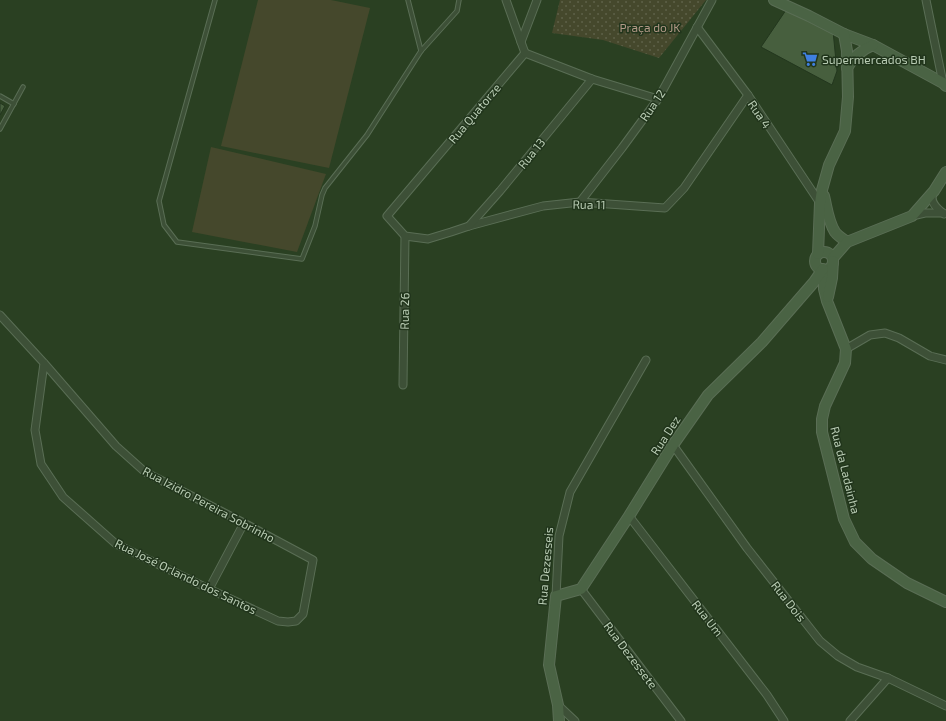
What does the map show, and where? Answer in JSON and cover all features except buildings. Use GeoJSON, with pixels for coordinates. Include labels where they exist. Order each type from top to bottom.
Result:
{"type":"FeatureCollection","features":[{"type":"Feature","properties":{"kind":"street"},"geometry":{"type":"LineString","coordinates":[[506,0],[525,53],[592,79],[658,99]]}},
{"type":"Feature","properties":{"kind":"street"},"geometry":{"type":"LineString","coordinates":[[520,42],[537,0]]}},
{"type":"Feature","properties":{"kind":"street","name":"Rua 12"},"geometry":{"type":"LineString","coordinates":[[580,202],[658,99],[712,0]]}},
{"type":"Feature","properties":{"kind":"street"},"geometry":{"type":"LineString","coordinates":[[774,0],[844,34],[873,45],[944,85]]}},
{"type":"Feature","properties":{"kind":"street"},"geometry":{"type":"LineString","coordinates":[[926,0],[944,85]]}},
{"type":"Feature","properties":{"kind":"street","name":"Rua 4"},"geometry":{"type":"LineString","coordinates":[[697,27],[748,95],[820,203]]}},
{"type":"Feature","properties":{"kind":"street"},"geometry":{"type":"LineString","coordinates":[[844,34],[847,51],[848,97],[845,131],[828,165],[822,190],[818,254],[815,261],[822,268],[827,301],[846,349],[870,335],[885,333],[899,338],[930,356],[946,360]]}},
{"type":"Feature","properties":{"kind":"street"},"geometry":{"type":"LineString","coordinates":[[847,68],[854,57],[873,45]]}},
{"type":"Feature","properties":{"kind":"street","name":"Rua Quatorze"},"geometry":{"type":"LineString","coordinates":[[405,236],[387,216],[525,53]]}},
{"type":"Feature","properties":{"kind":"street","name":"Rua 13"},"geometry":{"type":"LineString","coordinates":[[469,226],[500,191],[592,79]]}},
{"type":"Feature","properties":{"kind":"street","name":"Rua 11"},"geometry":{"type":"LineString","coordinates":[[405,236],[428,239],[543,206],[580,202],[665,208],[684,188],[748,95]]}},
{"type":"Feature","properties":{"kind":"street"},"geometry":{"type":"LineString","coordinates":[[912,216],[934,190],[946,172]]}},
{"type":"Feature","properties":{"kind":"street"},"geometry":{"type":"LineString","coordinates":[[822,190],[830,222],[838,236],[847,242]]}},
{"type":"Feature","properties":{"kind":"street"},"geometry":{"type":"LineString","coordinates":[[934,190],[931,196],[933,203],[937,209],[945,214]]}},
{"type":"Feature","properties":{"kind":"street"},"geometry":{"type":"LineString","coordinates":[[822,268],[829,268],[832,265],[833,260],[847,242],[912,216],[925,213],[945,214]]}},
{"type":"Feature","properties":{"kind":"street","name":"Rua 26"},"geometry":{"type":"LineString","coordinates":[[403,385],[405,236]]}},
{"type":"Feature","properties":{"kind":"street"},"geometry":{"type":"LineString","coordinates":[[818,254],[826,252],[830,254],[833,260],[832,278],[827,301]]}},
{"type":"Feature","properties":{"kind":"street","name":"Rua Dez"},"geometry":{"type":"LineString","coordinates":[[581,589],[673,445],[708,395],[762,342],[807,290],[822,268]]}},
{"type":"Feature","properties":{"kind":"street","name":"Rua Izidro Pereira Sobrinho"},"geometry":{"type":"LineString","coordinates":[[0,314],[116,446],[145,472],[313,560],[303,614],[296,621]]}},
{"type":"Feature","properties":{"kind":"street","name":"Rua da Ladainha"},"geometry":{"type":"LineString","coordinates":[[846,349],[845,363],[824,406],[822,419],[822,432],[844,519],[855,542],[872,559],[907,583],[946,602]]}},
{"type":"Feature","properties":{"kind":"street","name":"Rua Dezesseis"},"geometry":{"type":"LineString","coordinates":[[559,721],[558,705],[548,665],[556,596],[559,536],[570,492],[646,360]]}},
{"type":"Feature","properties":{"kind":"street","name":"Rua José Orlando dos Santos"},"geometry":{"type":"LineString","coordinates":[[44,363],[35,430],[41,464],[63,496],[116,544],[278,621],[296,621]]}},
{"type":"Feature","properties":{"kind":"street","name":"Rua Dois"},"geometry":{"type":"LineString","coordinates":[[673,445],[747,548],[820,640],[838,656],[857,667],[888,678],[946,706]]}},
{"type":"Feature","properties":{"kind":"street","name":"Rua Um"},"geometry":{"type":"LineString","coordinates":[[629,516],[767,695],[784,721]]}},
{"type":"Feature","properties":{"kind":"street"},"geometry":{"type":"LineString","coordinates":[[208,589],[244,523]]}},
{"type":"Feature","properties":{"kind":"street"},"geometry":{"type":"LineString","coordinates":[[556,596],[581,589]]}},
{"type":"Feature","properties":{"kind":"street","name":"Rua Dezessete"},"geometry":{"type":"LineString","coordinates":[[581,589],[681,721]]}},
{"type":"Feature","properties":{"kind":"street"},"geometry":{"type":"LineString","coordinates":[[850,721],[888,678]]}},
{"type":"Feature","properties":{"kind":"street"},"geometry":{"type":"LineString","coordinates":[[558,705],[575,721]]}},
{"type":"Feature","properties":{"kind":"lane"},"geometry":{"type":"LineString","coordinates":[[215,0],[159,201],[164,225],[177,242],[302,260],[315,226],[325,188],[367,135],[421,51],[457,11],[459,0]]}},
{"type":"Feature","properties":{"kind":"lane"},"geometry":{"type":"LineString","coordinates":[[408,0],[421,51]]}},
{"type":"Feature","properties":{"kind":"lane"},"geometry":{"type":"LineString","coordinates":[[0,129],[23,87]]}},
{"type":"Feature","properties":{"kind":"lane"},"geometry":{"type":"LineString","coordinates":[[0,96],[14,104]]}},
{"type":"Feature","properties":{"kind":"green space"},"geometry":{"type":"Polygon","coordinates":[[[258,0],[331,0],[370,8],[329,168],[221,146],[258,0]]]}},
{"type":"Feature","properties":{"kind":"green space","name":"Praça do JK"},"geometry":{"type":"Polygon","coordinates":[[[560,0],[706,0],[659,58],[603,40],[552,33],[560,0]]]}},
{"type":"Feature","properties":{"kind":"green space"},"geometry":{"type":"Polygon","coordinates":[[[211,147],[326,174],[297,252],[192,232],[211,147]]]}},
{"type":"Feature","properties":{"kind":"place","name":"Supermercados BH"},"geometry":{"type":"Point","coordinates":[810,59]}}]}
